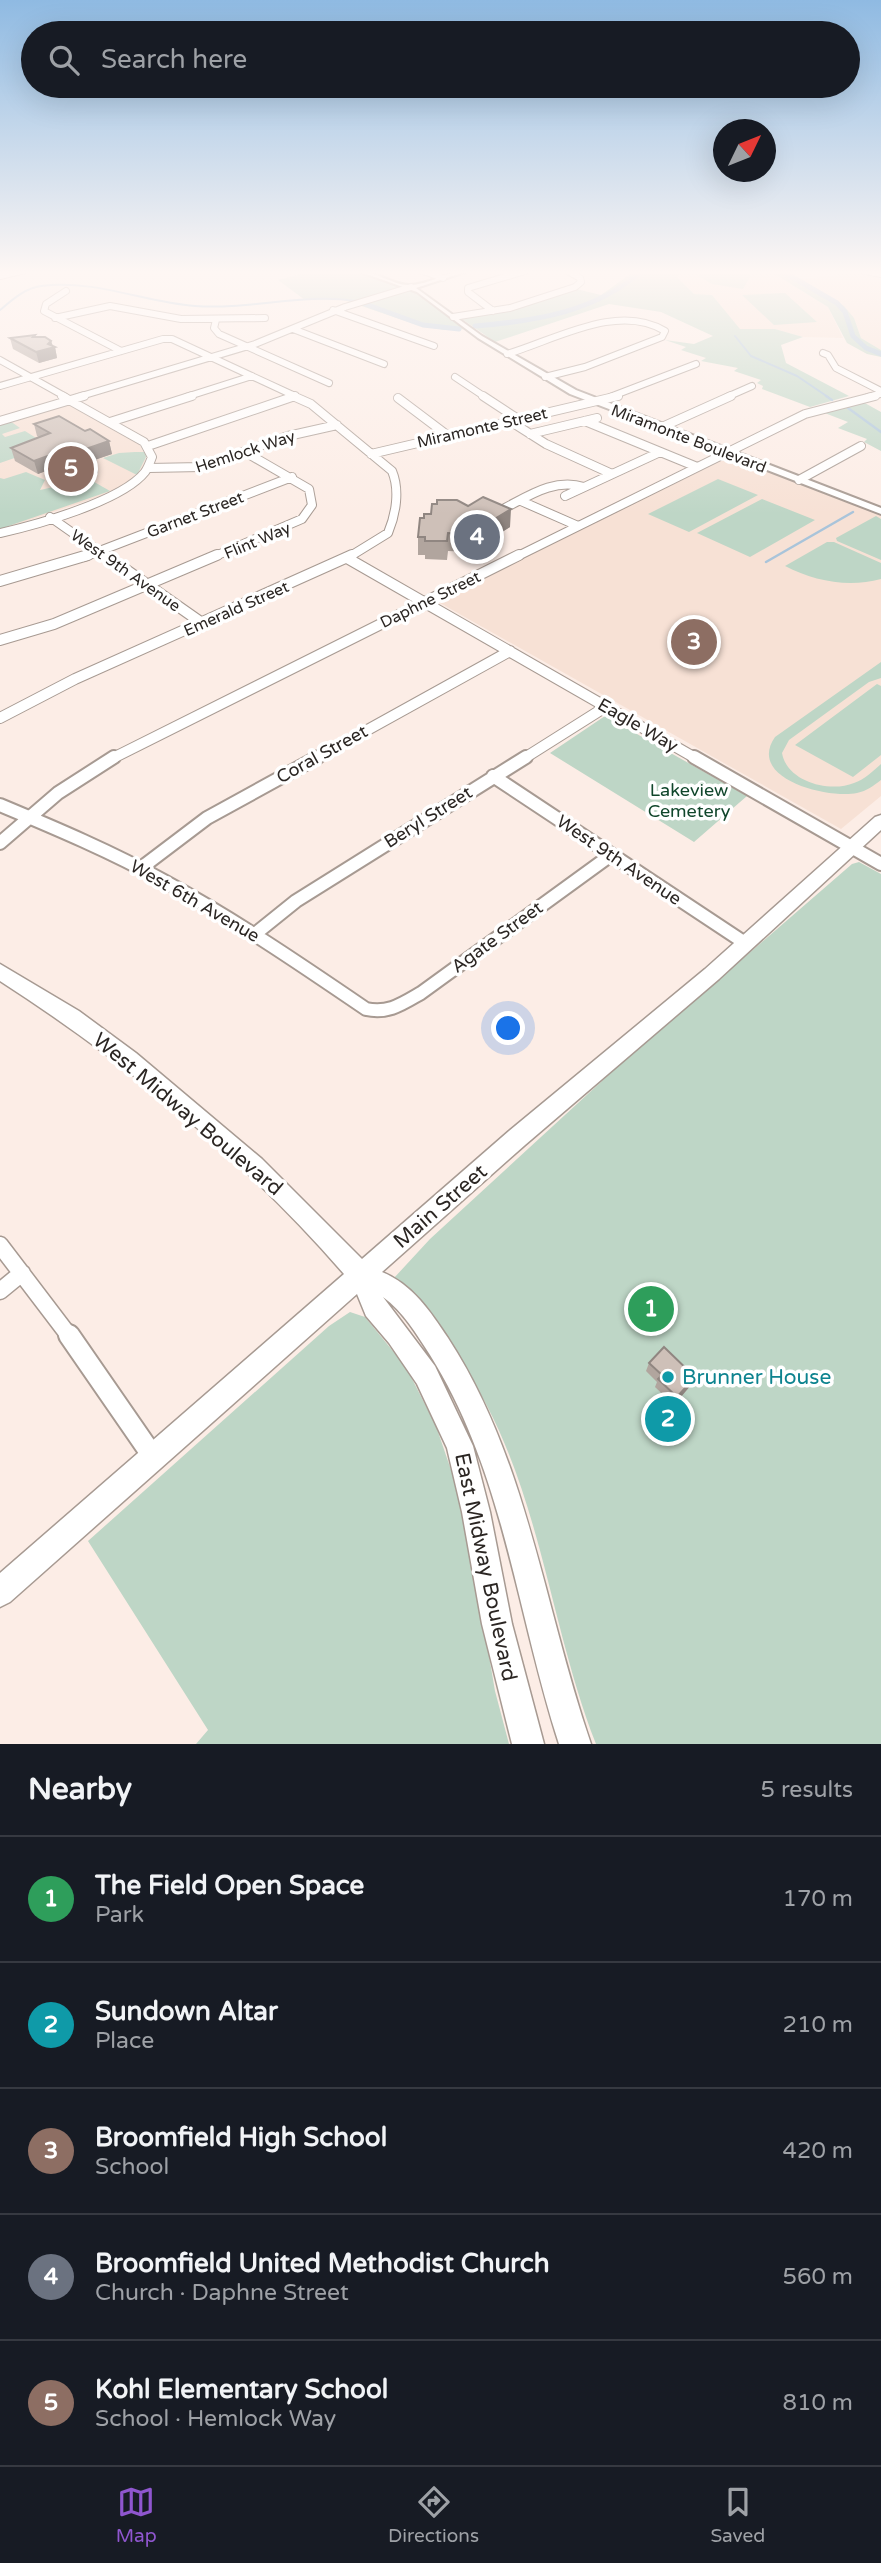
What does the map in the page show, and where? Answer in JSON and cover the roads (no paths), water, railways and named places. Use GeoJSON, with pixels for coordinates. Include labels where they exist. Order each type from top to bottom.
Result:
{"type":"FeatureCollection","features":[{"type":"Feature","properties":{"kind":"main road","name":"Main Street"},"geometry":{"type":"LineString","coordinates":[[0,1592],[517,1138],[745,943],[881,821]]}},
{"type":"Feature","properties":{"kind":"main road","name":"West Midway Boulevard"},"geometry":{"type":"LineString","coordinates":[[0,971],[72,1017],[154,1080],[254,1166],[330,1240],[361,1275]]}},
{"type":"Feature","properties":{"kind":"main road","name":"East Midway Boulevard"},"geometry":{"type":"LineString","coordinates":[[361,1275],[375,1307],[398,1334],[426,1375],[460,1447],[477,1512],[497,1624],[527,1744]]}},
{"type":"Feature","properties":{"kind":"main road","name":"East Midway Boulevard"},"geometry":{"type":"LineString","coordinates":[[361,1275],[395,1291],[411,1309],[442,1351],[476,1410],[504,1482],[546,1650],[575,1744]]}},
{"type":"Feature","properties":{"kind":"street"},"geometry":{"type":"LineString","coordinates":[[0,386],[120,351]]}},
{"type":"Feature","properties":{"kind":"street"},"geometry":{"type":"LineString","coordinates":[[199,351],[314,406],[371,454]]}},
{"type":"Feature","properties":{"kind":"street"},"geometry":{"type":"LineString","coordinates":[[0,422],[230,351]]}},
{"type":"Feature","properties":{"kind":"street"},"geometry":{"type":"LineString","coordinates":[[259,351],[329,383]]}},
{"type":"Feature","properties":{"kind":"street"},"geometry":{"type":"LineString","coordinates":[[351,351],[384,364]]}},
{"type":"Feature","properties":{"kind":"street","name":"Miramonte Boulevard"},"geometry":{"type":"LineString","coordinates":[[503,351],[545,377],[593,401],[881,511]]}},
{"type":"Feature","properties":{"kind":"street"},"geometry":{"type":"LineString","coordinates":[[507,354],[517,351]]}},
{"type":"Feature","properties":{"kind":"street"},"geometry":{"type":"LineString","coordinates":[[545,377],[585,367],[625,351]]}},
{"type":"Feature","properties":{"kind":"street"},"geometry":{"type":"LineString","coordinates":[[823,353],[828,355],[836,368],[881,392]]}},
{"type":"Feature","properties":{"kind":"street"},"geometry":{"type":"LineString","coordinates":[[0,360],[148,446],[152,459],[149,468],[140,478],[121,491],[0,533]]}},
{"type":"Feature","properties":{"kind":"street","name":"Miramonte Street"},"geometry":{"type":"LineString","coordinates":[[371,454],[634,390],[696,364]]}},
{"type":"Feature","properties":{"kind":"street"},"geometry":{"type":"LineString","coordinates":[[110,422],[252,376]]}},
{"type":"Feature","properties":{"kind":"street"},"geometry":{"type":"LineString","coordinates":[[455,377],[530,434],[612,474]]}},
{"type":"Feature","properties":{"kind":"street"},"geometry":{"type":"LineString","coordinates":[[662,427],[752,386]]}},
{"type":"Feature","properties":{"kind":"street","name":"Daphne Street"},"geometry":{"type":"LineString","coordinates":[[0,842],[58,793],[107,760],[814,411],[881,392]]}},
{"type":"Feature","properties":{"kind":"street"},"geometry":{"type":"LineString","coordinates":[[148,446],[295,396]]}},
{"type":"Feature","properties":{"kind":"street"},"geometry":{"type":"LineString","coordinates":[[398,398],[447,435]]}},
{"type":"Feature","properties":{"kind":"street"},"geometry":{"type":"LineString","coordinates":[[530,434],[597,418]]}},
{"type":"Feature","properties":{"kind":"street"},"geometry":{"type":"LineString","coordinates":[[585,421],[697,467]]}},
{"type":"Feature","properties":{"kind":"street","name":"Hemlock Way"},"geometry":{"type":"LineString","coordinates":[[149,468],[194,468],[288,436],[337,425]]}},
{"type":"Feature","properties":{"kind":"street"},"geometry":{"type":"LineString","coordinates":[[799,480],[860,446]]}},
{"type":"Feature","properties":{"kind":"street","name":"Flint Way"},"geometry":{"type":"LineString","coordinates":[[148,585],[302,519],[310,510],[313,496],[307,486],[245,452]]}},
{"type":"Feature","properties":{"kind":"street"},"geometry":{"type":"LineString","coordinates":[[565,496],[660,453]]}},
{"type":"Feature","properties":{"kind":"street","name":"Emerald Street"},"geometry":{"type":"LineString","coordinates":[[0,719],[43,694],[347,558],[385,535],[390,528],[396,478],[371,454]]}},
{"type":"Feature","properties":{"kind":"street","name":"Garnet Street"},"geometry":{"type":"LineString","coordinates":[[99,551],[292,477]]}},
{"type":"Feature","properties":{"kind":"street"},"geometry":{"type":"LineString","coordinates":[[505,508],[561,482],[584,487]]}},
{"type":"Feature","properties":{"kind":"street"},"geometry":{"type":"LineString","coordinates":[[521,501],[578,526]]}},
{"type":"Feature","properties":{"kind":"street","name":"West 9th Avenue"},"geometry":{"type":"LineString","coordinates":[[50,517],[202,623]]}},
{"type":"Feature","properties":{"kind":"street"},"geometry":{"type":"LineString","coordinates":[[0,581],[50,569],[99,551]]}},
{"type":"Feature","properties":{"kind":"street","name":"Eagle Way"},"geometry":{"type":"LineString","coordinates":[[347,558],[881,864]]}},
{"type":"Feature","properties":{"kind":"street"},"geometry":{"type":"LineString","coordinates":[[0,640],[54,624],[148,585]]}},
{"type":"Feature","properties":{"kind":"street","name":"Coral Street"},"geometry":{"type":"LineString","coordinates":[[141,868],[207,818],[510,651]]}},
{"type":"Feature","properties":{"kind":"street","name":"Beryl Street"},"geometry":{"type":"LineString","coordinates":[[255,934],[296,901],[607,706]]}},
{"type":"Feature","properties":{"kind":"street","name":"West 9th Avenue"},"geometry":{"type":"LineString","coordinates":[[493,776],[745,943]]}},
{"type":"Feature","properties":{"kind":"street","name":"West 6th Avenue"},"geometry":{"type":"LineString","coordinates":[[0,805],[141,868],[255,934],[357,1004],[380,1012]]}},
{"type":"Feature","properties":{"kind":"street","name":"Agate Street"},"geometry":{"type":"LineString","coordinates":[[380,1012],[402,1005],[421,993],[611,855]]}},
{"type":"Feature","properties":{"kind":"street"},"geometry":{"type":"LineString","coordinates":[[0,1245],[83,1353],[154,1458]]}},
{"type":"Feature","properties":{"kind":"street"},"geometry":{"type":"LineString","coordinates":[[0,1291],[22,1273]]}},
{"type":"Feature","properties":{"kind":"waterway"},"geometry":{"type":"LineString","coordinates":[[747,351],[751,356],[797,376],[828,397]]}},
{"type":"Feature","properties":{"kind":"waterway"},"geometry":{"type":"LineString","coordinates":[[874,351],[881,354]]}},
{"type":"Feature","properties":{"kind":"waterway"},"geometry":{"type":"LineString","coordinates":[[826,396],[832,400]]}},
{"type":"Feature","properties":{"kind":"waterway"},"geometry":{"type":"LineString","coordinates":[[848,408],[881,432]]}},
{"type":"Feature","properties":{"kind":"waterway"},"geometry":{"type":"LineString","coordinates":[[766,562],[853,512]]}},
{"type":"Feature","properties":{"kind":"place","name":"Kohl Elementary School"},"geometry":{"type":"Point","coordinates":[71,469]}},
{"type":"Feature","properties":{"kind":"place","name":"Broomfield United Methodist Church"},"geometry":{"type":"Point","coordinates":[477,537]}},
{"type":"Feature","properties":{"kind":"place","name":"Broomfield High School"},"geometry":{"type":"Point","coordinates":[694,642]}},
{"type":"Feature","properties":{"kind":"place","name":"The Field Open Space"},"geometry":{"type":"Point","coordinates":[651,1309]}},
{"type":"Feature","properties":{"kind":"place","name":"Brunner House"},"geometry":{"type":"Point","coordinates":[668,1377]}},
{"type":"Feature","properties":{"kind":"place","name":"Sundown Altar"},"geometry":{"type":"Point","coordinates":[668,1419]}},
{"type":"Feature","properties":{"kind":"park label","name":"Lakeview Cemetery"},"geometry":{"type":"Point","coordinates":[689,800]}}]}
